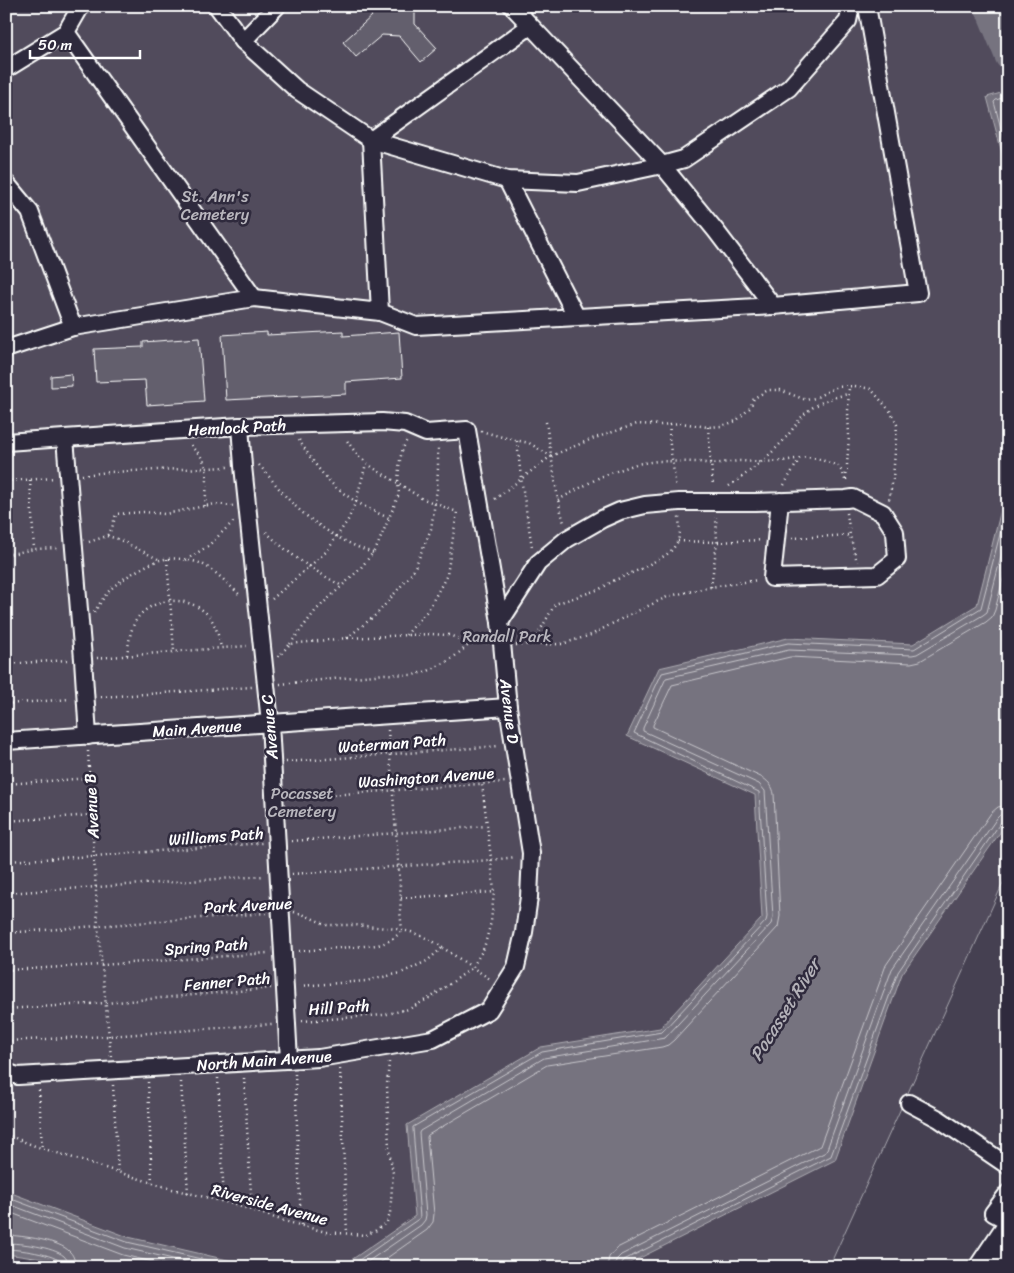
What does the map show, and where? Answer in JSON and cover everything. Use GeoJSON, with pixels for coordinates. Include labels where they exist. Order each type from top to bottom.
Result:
{"type":"FeatureCollection","features":[{"type":"Feature","properties":{"kind":"main road"},"geometry":{"type":"LineString","coordinates":[[996,1267],[1003,1246]]}},
{"type":"Feature","properties":{"kind":"street"},"geometry":{"type":"LineString","coordinates":[[6,70],[66,32],[81,6]]}},
{"type":"Feature","properties":{"kind":"street"},"geometry":{"type":"LineString","coordinates":[[217,6],[243,41],[297,90],[371,140],[507,180],[578,183],[684,159],[789,88],[848,21],[851,6]]}},
{"type":"Feature","properties":{"kind":"street"},"geometry":{"type":"LineString","coordinates":[[243,41],[277,6]]}},
{"type":"Feature","properties":{"kind":"street"},"geometry":{"type":"LineString","coordinates":[[512,6],[662,165],[716,231],[773,306]]}},
{"type":"Feature","properties":{"kind":"street"},"geometry":{"type":"LineString","coordinates":[[6,350],[74,328],[254,298],[380,312],[416,326],[773,306],[918,293],[867,6]]}},
{"type":"Feature","properties":{"kind":"street"},"geometry":{"type":"LineString","coordinates":[[371,140],[530,26]]}},
{"type":"Feature","properties":{"kind":"street"},"geometry":{"type":"LineString","coordinates":[[66,32],[254,298]]}},
{"type":"Feature","properties":{"kind":"street"},"geometry":{"type":"LineString","coordinates":[[371,140],[380,312]]}},
{"type":"Feature","properties":{"kind":"street"},"geometry":{"type":"LineString","coordinates":[[507,180],[576,316]]}},
{"type":"Feature","properties":{"kind":"street"},"geometry":{"type":"LineString","coordinates":[[6,182],[30,212],[74,328]]}},
{"type":"Feature","properties":{"kind":"street","name":"Hemlock Path"},"geometry":{"type":"LineString","coordinates":[[6,442],[294,424],[382,422],[405,424],[426,432],[467,430]]}},
{"type":"Feature","properties":{"kind":"street","name":"Avenue C"},"geometry":{"type":"LineString","coordinates":[[240,426],[246,513],[270,724],[286,1023],[292,1059]]}},
{"type":"Feature","properties":{"kind":"street","name":"Avenue D"},"geometry":{"type":"LineString","coordinates":[[467,430],[500,622],[508,707],[531,853],[529,897],[524,932],[516,967],[503,988]]}},
{"type":"Feature","properties":{"kind":"street"},"geometry":{"type":"LineString","coordinates":[[65,438],[88,736]]}},
{"type":"Feature","properties":{"kind":"street"},"geometry":{"type":"LineString","coordinates":[[500,622],[538,563],[567,540],[602,519],[620,511],[645,504],[780,501],[846,491],[853,498],[883,513],[895,532],[898,559],[877,575],[772,578],[780,501]]}},
{"type":"Feature","properties":{"kind":"street","name":"Main Avenue"},"geometry":{"type":"LineString","coordinates":[[6,741],[508,707]]}},
{"type":"Feature","properties":{"kind":"street","name":"North Main Avenue"},"geometry":{"type":"LineString","coordinates":[[6,1072],[18,1076],[319,1058],[433,1040],[489,1010],[503,988]]}},
{"type":"Feature","properties":{"kind":"street"},"geometry":{"type":"LineString","coordinates":[[909,1103],[939,1119],[1008,1166]]}},
{"type":"Feature","properties":{"kind":"street"},"geometry":{"type":"LineString","coordinates":[[977,1267],[1003,1246],[1008,1221],[993,1213],[1008,1193]]}},
{"type":"Feature","properties":{"kind":"path"},"geometry":{"type":"LineString","coordinates":[[846,491],[849,386]]}},
{"type":"Feature","properties":{"kind":"path"},"geometry":{"type":"LineString","coordinates":[[482,521],[497,497],[551,456],[599,436],[637,424],[660,425],[681,423],[722,426],[736,421],[750,408],[754,398],[768,390],[780,390],[806,400],[815,398],[836,387],[849,386],[871,389],[890,411],[897,425],[893,478],[889,500],[883,513]]}},
{"type":"Feature","properties":{"kind":"path"},"geometry":{"type":"LineString","coordinates":[[729,486],[761,462],[802,417],[816,405],[834,397],[848,394]]}},
{"type":"Feature","properties":{"kind":"path"},"geometry":{"type":"LineString","coordinates":[[546,422],[558,500],[567,540]]}},
{"type":"Feature","properties":{"kind":"path"},"geometry":{"type":"LineString","coordinates":[[294,424],[296,436],[310,457],[338,489],[375,512],[389,518]]}},
{"type":"Feature","properties":{"kind":"path"},"geometry":{"type":"LineString","coordinates":[[340,424],[343,434],[354,452],[366,464],[421,498],[457,512],[447,575],[428,610],[406,635]]}},
{"type":"Feature","properties":{"kind":"path"},"geometry":{"type":"LineString","coordinates":[[532,645],[555,604],[642,570],[666,555],[678,541],[680,532],[679,502],[669,438],[670,424]]}},
{"type":"Feature","properties":{"kind":"path"},"geometry":{"type":"LineString","coordinates":[[187,430],[188,441],[192,448],[200,455],[206,468],[205,506]]}},
{"type":"Feature","properties":{"kind":"path"},"geometry":{"type":"LineString","coordinates":[[467,430],[484,431],[502,438],[529,443],[551,456]]}},
{"type":"Feature","properties":{"kind":"path"},"geometry":{"type":"LineString","coordinates":[[265,674],[316,610],[359,570],[376,550],[399,494],[399,466],[404,446],[408,438],[426,432],[435,438],[439,448],[437,489],[431,529],[413,572],[377,614],[347,638]]}},
{"type":"Feature","properties":{"kind":"path"},"geometry":{"type":"LineString","coordinates":[[516,441],[536,566]]}},
{"type":"Feature","properties":{"kind":"path"},"geometry":{"type":"LineString","coordinates":[[241,446],[294,504],[320,526],[356,547],[373,552]]}},
{"type":"Feature","properties":{"kind":"path"},"geometry":{"type":"LineString","coordinates":[[558,500],[600,477],[636,464],[658,461],[711,464],[740,461],[783,461],[807,457],[819,459],[838,466],[843,473],[850,535],[857,562],[855,576]]}},
{"type":"Feature","properties":{"kind":"path"},"geometry":{"type":"LineString","coordinates":[[780,501],[782,489],[800,458]]}},
{"type":"Feature","properties":{"kind":"path"},"geometry":{"type":"LineString","coordinates":[[258,612],[327,551],[348,520],[356,501],[366,464]]}},
{"type":"Feature","properties":{"kind":"path"},"geometry":{"type":"LineString","coordinates":[[6,481],[109,472],[243,466]]}},
{"type":"Feature","properties":{"kind":"path"},"geometry":{"type":"LineString","coordinates":[[30,480],[34,549]]}},
{"type":"Feature","properties":{"kind":"path"},"geometry":{"type":"LineString","coordinates":[[107,536],[112,528],[116,514],[144,512],[165,514],[215,504],[233,506],[246,513],[288,552],[308,567],[342,586]]}},
{"type":"Feature","properties":{"kind":"path"},"geometry":{"type":"LineString","coordinates":[[186,560],[208,546],[246,513]]}},
{"type":"Feature","properties":{"kind":"path"},"geometry":{"type":"LineString","coordinates":[[6,555],[34,549],[74,547],[107,536],[118,539],[160,560]]}},
{"type":"Feature","properties":{"kind":"path"},"geometry":{"type":"LineString","coordinates":[[167,559],[174,652]]}},
{"type":"Feature","properties":{"kind":"path"},"geometry":{"type":"LineString","coordinates":[[91,618],[102,600],[125,578],[160,560],[167,559],[186,560],[200,564],[216,574],[244,600]]}},
{"type":"Feature","properties":{"kind":"path"},"geometry":{"type":"LineString","coordinates":[[502,646],[562,644],[592,635],[669,596],[772,578]]}},
{"type":"Feature","properties":{"kind":"path"},"geometry":{"type":"LineString","coordinates":[[127,655],[134,623],[140,615],[153,605],[171,600],[182,601],[198,607],[209,616],[217,630],[221,648]]}},
{"type":"Feature","properties":{"kind":"path"},"geometry":{"type":"LineString","coordinates":[[290,644],[347,638],[430,634],[449,635],[470,644]]}},
{"type":"Feature","properties":{"kind":"path"},"geometry":{"type":"LineString","coordinates":[[6,664],[262,645]]}},
{"type":"Feature","properties":{"kind":"path"},"geometry":{"type":"LineString","coordinates":[[387,716],[402,930]]}},
{"type":"Feature","properties":{"kind":"path","name":"Avenue B"},"geometry":{"type":"LineString","coordinates":[[88,736],[98,927],[112,1070],[118,1173]]}},
{"type":"Feature","properties":{"kind":"path","name":"Waterman Path"},"geometry":{"type":"LineString","coordinates":[[272,763],[514,745]]}},
{"type":"Feature","properties":{"kind":"path"},"geometry":{"type":"LineString","coordinates":[[6,784],[90,778]]}},
{"type":"Feature","properties":{"kind":"path","name":"Washington Avenue"},"geometry":{"type":"LineString","coordinates":[[274,799],[520,781]]}},
{"type":"Feature","properties":{"kind":"path","name":"Hill Path"},"geometry":{"type":"LineString","coordinates":[[6,1041],[109,1036],[383,1015],[409,1008],[433,996],[472,968],[484,948],[491,922],[494,892],[482,784]]}},
{"type":"Feature","properties":{"kind":"path"},"geometry":{"type":"LineString","coordinates":[[6,821],[92,815]]}},
{"type":"Feature","properties":{"kind":"path","name":"Williams Path"},"geometry":{"type":"LineString","coordinates":[[6,861],[487,826]]}},
{"type":"Feature","properties":{"kind":"path"},"geometry":{"type":"LineString","coordinates":[[401,898],[494,892]]}},
{"type":"Feature","properties":{"kind":"path","name":"Park Avenue"},"geometry":{"type":"LineString","coordinates":[[6,933],[290,911],[302,914],[326,925],[355,925],[402,930],[431,940],[503,988]]}},
{"type":"Feature","properties":{"kind":"path","name":"Spring Path"},"geometry":{"type":"LineString","coordinates":[[6,970],[378,945],[393,939],[402,930]]}},
{"type":"Feature","properties":{"kind":"path","name":"Fenner Path"},"geometry":{"type":"LineString","coordinates":[[6,1009],[366,981],[401,973],[427,960],[442,948]]}},
{"type":"Feature","properties":{"kind":"path","name":"Riverside Avenue"},"geometry":{"type":"LineString","coordinates":[[6,1134],[118,1173],[301,1225],[326,1232],[365,1235],[376,1231],[387,1222],[390,1214],[393,1173],[389,1150],[387,1084],[390,1047]]}},
{"type":"Feature","properties":{"kind":"path"},"geometry":{"type":"LineString","coordinates":[[339,1055],[347,1234]]}},
{"type":"Feature","properties":{"kind":"path"},"geometry":{"type":"LineString","coordinates":[[292,1059],[301,1225]]}},
{"type":"Feature","properties":{"kind":"path"},"geometry":{"type":"LineString","coordinates":[[243,1062],[252,1210]]}},
{"type":"Feature","properties":{"kind":"path"},"geometry":{"type":"LineString","coordinates":[[218,1064],[224,1202]]}},
{"type":"Feature","properties":{"kind":"path"},"geometry":{"type":"LineString","coordinates":[[180,1066],[188,1193]]}},
{"type":"Feature","properties":{"kind":"path"},"geometry":{"type":"LineString","coordinates":[[147,1068],[152,1183]]}},
{"type":"Feature","properties":{"kind":"path"},"geometry":{"type":"LineString","coordinates":[[38,1075],[42,1148]]}},
{"type":"Feature","properties":{"kind":"shaded area"},"geometry":{"type":"Polygon","coordinates":[[[1008,825],[1008,1249],[995,1267],[640,1267],[1008,825]]]}},
{"type":"Feature","properties":{"kind":"green space","name":"Randall Park"},"geometry":{"type":"Polygon","coordinates":[[[6,6],[1008,6],[1008,872],[829,1267],[6,1267],[6,6]]]}},
{"type":"Feature","properties":{"kind":"water"},"geometry":{"type":"Polygon","coordinates":[[[1008,91],[1008,175],[987,97],[1008,91]]]}},
{"type":"Feature","properties":{"kind":"water"},"geometry":{"type":"Polygon","coordinates":[[[1008,482],[1008,821],[902,974],[835,1160],[622,1267],[341,1267],[415,1216],[407,1125],[541,1047],[660,1028],[762,918],[755,795],[627,736],[659,668],[788,638],[913,644],[977,605],[1008,482]]]}},
{"type":"Feature","properties":{"kind":"water"},"geometry":{"type":"Polygon","coordinates":[[[6,1191],[128,1237],[258,1267],[62,1267],[42,1259],[6,1254],[6,1191]]]}},
{"type":"Feature","properties":{"kind":"building"},"geometry":{"type":"Polygon","coordinates":[[[364,6],[415,6],[415,24],[437,48],[421,62],[399,36],[382,35],[356,57],[343,42],[372,16],[364,6]]]}},
{"type":"Feature","properties":{"kind":"building"},"geometry":{"type":"Polygon","coordinates":[[[343,331],[343,336],[399,332],[402,378],[346,382],[346,394],[226,400],[222,335],[267,332],[267,335],[343,331]]]}},
{"type":"Feature","properties":{"kind":"building"},"geometry":{"type":"Polygon","coordinates":[[[199,338],[204,401],[147,405],[145,380],[96,382],[94,349],[143,347],[143,342],[199,338]]]}},
{"type":"Feature","properties":{"kind":"building"},"geometry":{"type":"Polygon","coordinates":[[[71,374],[72,386],[51,387],[51,376],[71,374]]]}},
{"type":"Feature","properties":{"kind":"waterway","name":"Pocasset River"},"geometry":{"type":"LineString","coordinates":[[987,6],[1008,57]]}},
{"type":"Feature","properties":{"kind":"park label","name":"St. Ann's Cemetery"},"geometry":{"type":"Point","coordinates":[215,205]}},
{"type":"Feature","properties":{"kind":"park label","name":"Pocasset Cemetery"},"geometry":{"type":"Point","coordinates":[302,802]}}]}
